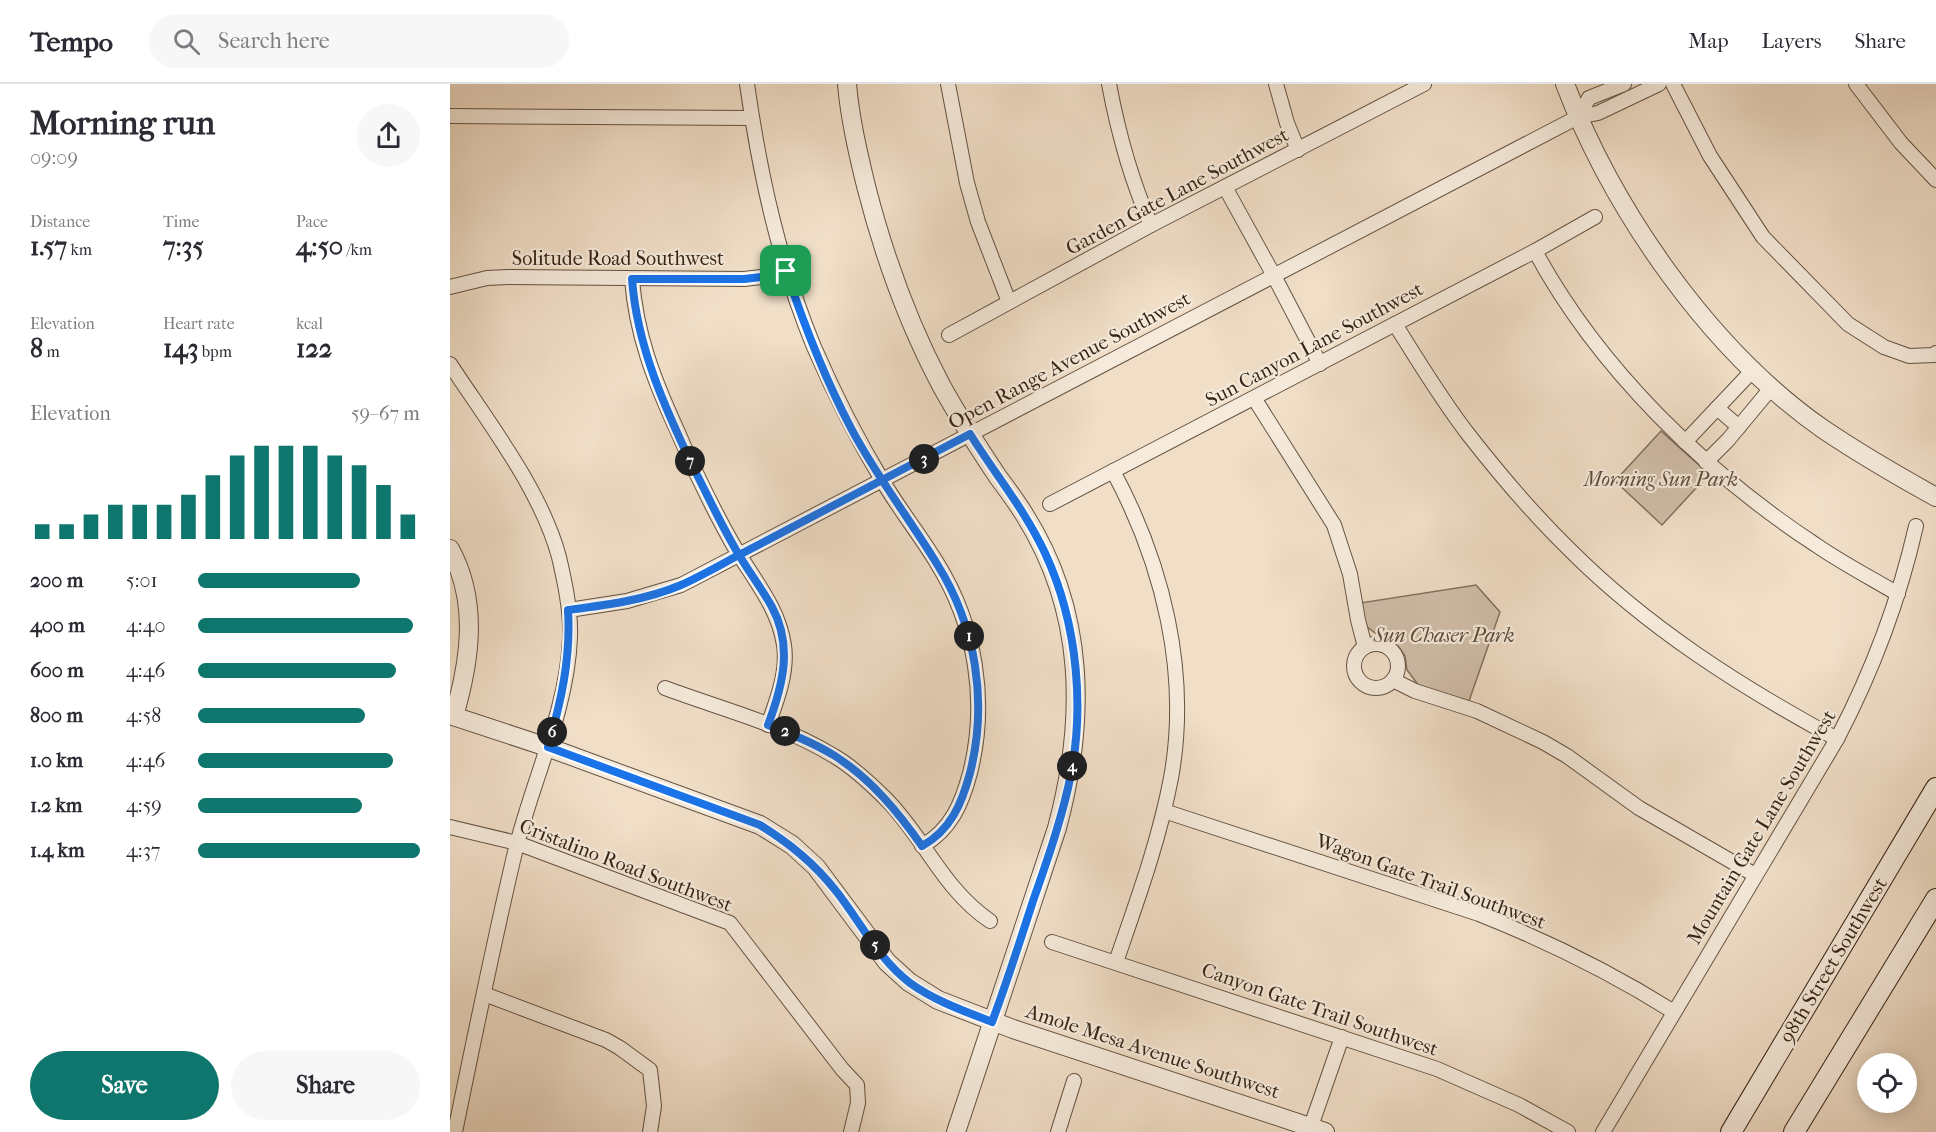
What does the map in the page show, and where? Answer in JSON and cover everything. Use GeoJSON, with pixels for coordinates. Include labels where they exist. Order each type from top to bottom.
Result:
{"type":"FeatureCollection","features":[{"type":"Feature","properties":{"kind":"main road","name":"98th Street Southwest"},"geometry":{"type":"LineString","coordinates":[[1731,1132],[1936,788]]}},
{"type":"Feature","properties":{"kind":"main road"},"geometry":{"type":"LineString","coordinates":[[1794,1132],[1936,899]]}},
{"type":"Feature","properties":{"kind":"street"},"geometry":{"type":"LineString","coordinates":[[747,84],[769,209],[798,308],[852,430],[882,481],[939,566],[964,618],[972,647],[979,710],[977,747],[966,790],[952,820],[936,838],[922,846]]}},
{"type":"Feature","properties":{"kind":"street"},"geometry":{"type":"LineString","coordinates":[[847,84],[861,164],[882,246],[896,286],[923,351],[970,434],[1024,514],[1046,554],[1072,636],[1076,675],[1074,748],[1068,787],[1058,828],[956,1132]]}},
{"type":"Feature","properties":{"kind":"street"},"geometry":{"type":"LineString","coordinates":[[948,84],[967,183],[978,222],[1009,302]]}},
{"type":"Feature","properties":{"kind":"street"},"geometry":{"type":"LineString","coordinates":[[1109,84],[1124,147],[1141,203],[1151,225]]}},
{"type":"Feature","properties":{"kind":"street"},"geometry":{"type":"LineString","coordinates":[[1276,84],[1287,123],[1298,150]]}},
{"type":"Feature","properties":{"kind":"street","name":"Garden Gate Lane Southwest"},"geometry":{"type":"LineString","coordinates":[[949,335],[1151,225],[1424,84]]}},
{"type":"Feature","properties":{"kind":"street"},"geometry":{"type":"LineString","coordinates":[[1565,84],[1578,117],[1609,179],[1642,236],[1685,294],[1723,339],[1772,387],[1822,428],[1876,463],[1936,497]]}},
{"type":"Feature","properties":{"kind":"street"},"geometry":{"type":"LineString","coordinates":[[1578,117],[1598,113],[1659,84]]}},
{"type":"Feature","properties":{"kind":"street"},"geometry":{"type":"LineString","coordinates":[[1673,84],[1710,156],[1763,237],[1848,324],[1884,348],[1909,356],[1935,354]]}},
{"type":"Feature","properties":{"kind":"street"},"geometry":{"type":"LineString","coordinates":[[1857,84],[1901,143],[1936,180]]}},
{"type":"Feature","properties":{"kind":"street"},"geometry":{"type":"LineString","coordinates":[[1578,117],[1589,98],[1620,86],[1622,102]]}},
{"type":"Feature","properties":{"kind":"street"},"geometry":{"type":"LineString","coordinates":[[450,116],[752,118]]}},
{"type":"Feature","properties":{"kind":"street","name":"Open Range Avenue Southwest"},"geometry":{"type":"LineString","coordinates":[[568,610],[627,601],[681,585],[1578,117]]}},
{"type":"Feature","properties":{"kind":"street"},"geometry":{"type":"LineString","coordinates":[[1225,187],[1274,274],[1320,364]]}},
{"type":"Feature","properties":{"kind":"street","name":"Sun Canyon Lane Southwest"},"geometry":{"type":"LineString","coordinates":[[1050,504],[1535,251],[1595,217]]}},
{"type":"Feature","properties":{"kind":"street"},"geometry":{"type":"LineString","coordinates":[[1535,251],[1587,331],[1623,375],[1706,462],[1816,545],[1898,594]]}},
{"type":"Feature","properties":{"kind":"street","name":"Solitude Road Southwest"},"geometry":{"type":"LineString","coordinates":[[450,287],[470,280],[508,277],[744,279],[786,271]]}},
{"type":"Feature","properties":{"kind":"street"},"geometry":{"type":"LineString","coordinates":[[632,279],[639,332],[662,398],[706,494],[739,555],[773,609],[785,647],[783,675],[768,725]]}},
{"type":"Feature","properties":{"kind":"street"},"geometry":{"type":"LineString","coordinates":[[1395,324],[1467,432],[1515,492],[1571,551],[1640,612],[1702,658],[1750,690],[1837,739]]}},
{"type":"Feature","properties":{"kind":"street"},"geometry":{"type":"LineString","coordinates":[[450,364],[525,479],[537,504],[558,555],[568,610],[570,638],[560,702],[517,843],[455,1132]]}},
{"type":"Feature","properties":{"kind":"street"},"geometry":{"type":"LineString","coordinates":[[1685,442],[1754,369]]}},
{"type":"Feature","properties":{"kind":"street"},"geometry":{"type":"LineString","coordinates":[[1706,462],[1772,387]]}},
{"type":"Feature","properties":{"kind":"street"},"geometry":{"type":"LineString","coordinates":[[1254,398],[1334,525],[1350,574],[1365,647]]}},
{"type":"Feature","properties":{"kind":"street"},"geometry":{"type":"LineString","coordinates":[[1717,408],[1739,427]]}},
{"type":"Feature","properties":{"kind":"street"},"geometry":{"type":"LineString","coordinates":[[1113,471],[1131,505],[1150,552],[1163,597],[1173,652],[1176,714],[1171,777],[1164,811],[1116,962]]}},
{"type":"Feature","properties":{"kind":"street","name":"Mountain Gate Lane Southwest"},"geometry":{"type":"LineString","coordinates":[[1603,1132],[1837,739],[1868,674],[1898,594],[1916,526]]}},
{"type":"Feature","properties":{"kind":"street"},"geometry":{"type":"LineString","coordinates":[[450,549],[460,571],[469,607],[465,677],[452,716]]}},
{"type":"Feature","properties":{"kind":"street"},"geometry":{"type":"LineString","coordinates":[[1379,645],[1393,652],[1397,669],[1393,680],[1374,688],[1367,686],[1357,677],[1354,664],[1360,651],[1365,647],[1379,645]]}},
{"type":"Feature","properties":{"kind":"street"},"geometry":{"type":"LineString","coordinates":[[1393,680],[1415,692],[1477,711],[1542,742],[1567,756],[1639,808],[1755,875]]}},
{"type":"Feature","properties":{"kind":"street"},"geometry":{"type":"LineString","coordinates":[[664,687],[804,739],[836,757],[887,801],[956,892],[973,909],[990,921]]}},
{"type":"Feature","properties":{"kind":"street","name":"Amole Mesa Avenue Southwest"},"geometry":{"type":"LineString","coordinates":[[452,716],[548,747],[760,825],[792,846],[816,867],[887,962],[909,982],[938,1000],[992,1022],[1315,1130]]}},
{"type":"Feature","properties":{"kind":"street","name":"Wagon Gate Trail Southwest"},"geometry":{"type":"LineString","coordinates":[[1164,811],[1479,914],[1563,950],[1674,1012]]}},
{"type":"Feature","properties":{"kind":"street","name":"Cristalino Road Southwest"},"geometry":{"type":"LineString","coordinates":[[450,827],[517,843],[730,922],[842,1069],[857,1085],[858,1103],[850,1132]]}},
{"type":"Feature","properties":{"kind":"street","name":"Canyon Gate Trail Southwest"},"geometry":{"type":"LineString","coordinates":[[1052,942],[1394,1053],[1479,1086],[1568,1132]]}},
{"type":"Feature","properties":{"kind":"street"},"geometry":{"type":"LineString","coordinates":[[484,994],[606,1040],[650,1070],[654,1106],[650,1132]]}},
{"type":"Feature","properties":{"kind":"street"},"geometry":{"type":"LineString","coordinates":[[1315,1130],[1342,1037]]}},
{"type":"Feature","properties":{"kind":"street"},"geometry":{"type":"LineString","coordinates":[[1058,1132],[1074,1082]]}},
{"type":"Feature","properties":{"kind":"green space","name":"Morning Sun Park"},"geometry":{"type":"Polygon","coordinates":[[[1661,431],[1709,474],[1662,525],[1615,481],[1661,431]]]}},
{"type":"Feature","properties":{"kind":"green space","name":"Sun Chaser Park"},"geometry":{"type":"Polygon","coordinates":[[[1476,585],[1500,612],[1469,701],[1419,686],[1407,670],[1405,656],[1399,647],[1366,626],[1360,603],[1476,585]]]}},
{"type":"Feature","properties":{"kind":"route"},"geometry":{"type":"LineString","coordinates":[[786,271],[744,279],[632,279],[639,332],[662,398],[706,494],[739,555],[681,585],[655,594],[600,606],[568,610],[570,638],[566,670],[548,747],[760,825],[792,846],[816,867],[837,892],[887,962],[909,982],[938,1000],[992,1022],[1058,828],[1068,787],[1074,748],[1076,675],[1072,636],[1062,599],[1046,554],[1024,514],[970,434],[882,481],[739,555],[773,609],[785,647],[783,675],[768,725],[804,739],[836,757],[887,801],[922,846],[936,838],[952,820],[966,790],[977,747],[979,710],[977,677],[964,618],[939,566],[903,514],[882,481],[852,430],[815,349],[786,271]]}}]}
